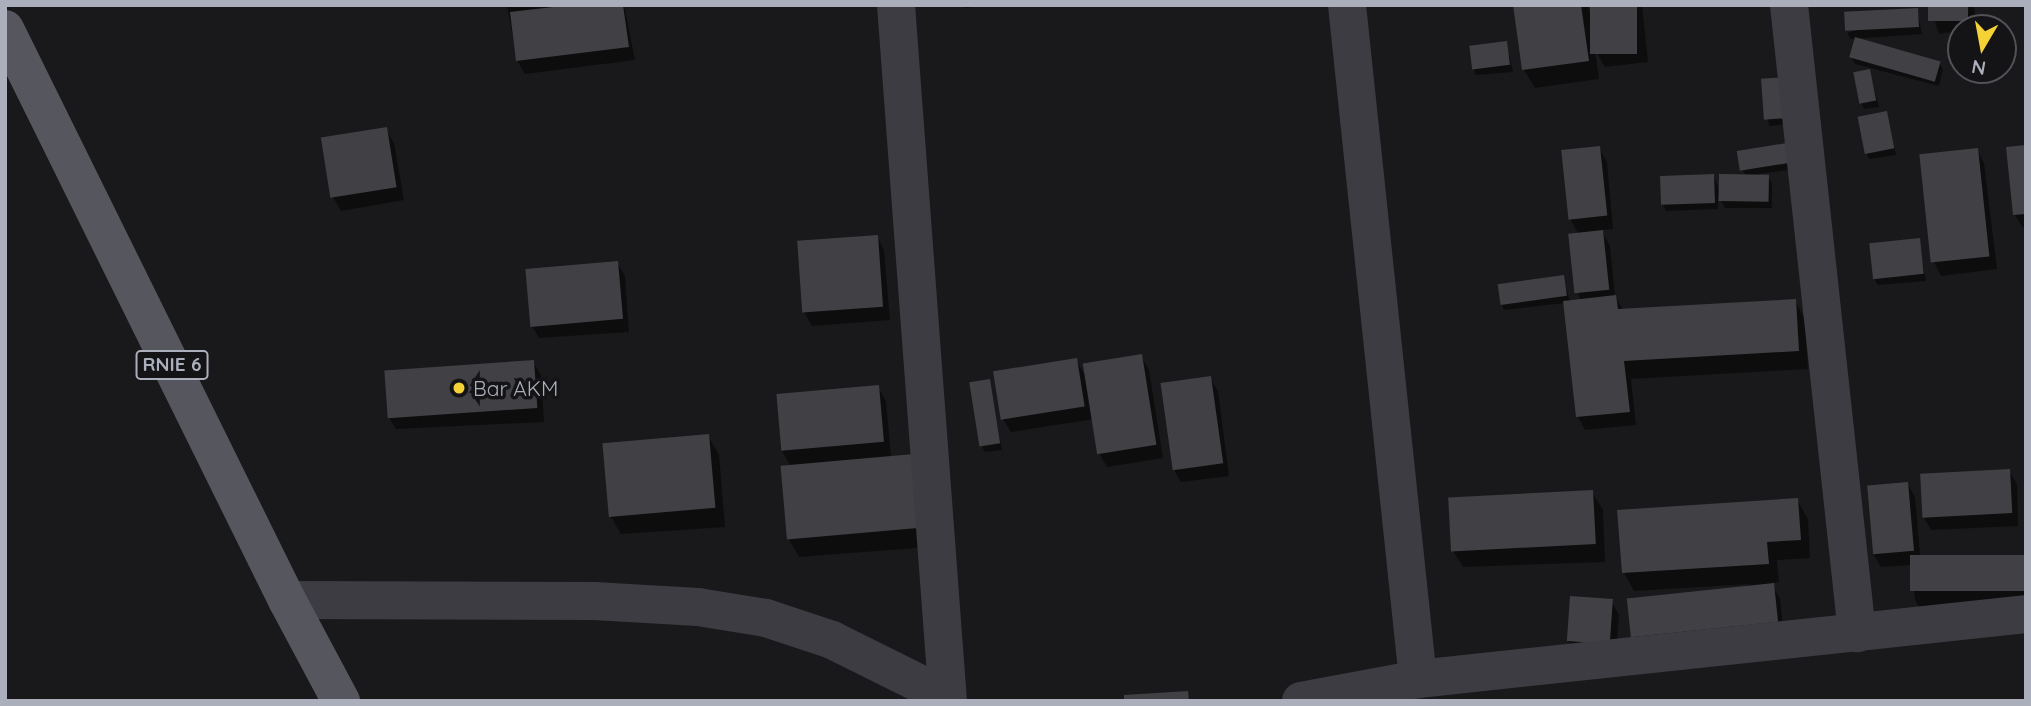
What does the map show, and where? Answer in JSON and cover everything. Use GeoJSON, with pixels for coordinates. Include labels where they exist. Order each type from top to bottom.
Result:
{"type":"FeatureCollection","features":[{"type":"Feature","properties":{"kind":"main road","name":"RNIE 6"},"geometry":{"type":"LineString","coordinates":[[5,29],[16,75],[341,701]]}},
{"type":"Feature","properties":{"kind":"street"},"geometry":{"type":"LineString","coordinates":[[896,5],[948,699]]}},
{"type":"Feature","properties":{"kind":"street"},"geometry":{"type":"LineString","coordinates":[[1347,5],[1418,679]]}},
{"type":"Feature","properties":{"kind":"street"},"geometry":{"type":"LineString","coordinates":[[1789,5],[1857,633]]}},
{"type":"Feature","properties":{"kind":"street"},"geometry":{"type":"LineString","coordinates":[[287,600],[594,601],[698,607],[766,618],[832,640],[948,699]]}},
{"type":"Feature","properties":{"kind":"street"},"geometry":{"type":"LineString","coordinates":[[1301,701],[1418,679],[2026,614]]}},
{"type":"Feature","properties":{"kind":"building"},"geometry":{"type":"Polygon","coordinates":[[[570,5],[623,5],[629,47],[516,61],[510,12],[570,5]]]}},
{"type":"Feature","properties":{"kind":"building"},"geometry":{"type":"Polygon","coordinates":[[[1513,5],[1581,5],[1589,61],[1522,70],[1513,5]]]}},
{"type":"Feature","properties":{"kind":"building"},"geometry":{"type":"Polygon","coordinates":[[[1590,5],[1637,5],[1637,54],[1590,54],[1590,5]]]}},
{"type":"Feature","properties":{"kind":"building"},"geometry":{"type":"Polygon","coordinates":[[[1928,5],[1968,5],[1968,14],[1947,14],[1947,21],[1928,21],[1928,5]]]}},
{"type":"Feature","properties":{"kind":"building"},"geometry":{"type":"Polygon","coordinates":[[[1918,8],[1919,27],[1845,31],[1844,12],[1918,8]]]}},
{"type":"Feature","properties":{"kind":"building"},"geometry":{"type":"Polygon","coordinates":[[[1855,37],[1941,62],[1935,82],[1849,57],[1855,37]]]}},
{"type":"Feature","properties":{"kind":"building"},"geometry":{"type":"Polygon","coordinates":[[[1507,41],[1510,65],[1472,69],[1469,46],[1507,41]]]}},
{"type":"Feature","properties":{"kind":"building"},"geometry":{"type":"Polygon","coordinates":[[[1870,69],[1876,100],[1859,104],[1853,72],[1870,69]]]}},
{"type":"Feature","properties":{"kind":"building"},"geometry":{"type":"Polygon","coordinates":[[[1786,77],[1789,118],[1764,120],[1761,79],[1786,77]]]}},
{"type":"Feature","properties":{"kind":"building"},"geometry":{"type":"Polygon","coordinates":[[[1887,111],[1894,148],[1865,154],[1858,117],[1887,111]]]}},
{"type":"Feature","properties":{"kind":"building"},"geometry":{"type":"Polygon","coordinates":[[[387,127],[397,187],[330,198],[321,137],[387,127]]]}},
{"type":"Feature","properties":{"kind":"building"},"geometry":{"type":"Polygon","coordinates":[[[1793,142],[1796,162],[1740,171],[1737,151],[1793,142]]]}},
{"type":"Feature","properties":{"kind":"building"},"geometry":{"type":"Polygon","coordinates":[[[2026,145],[2026,214],[2013,215],[2006,147],[2026,145]]]}},
{"type":"Feature","properties":{"kind":"building"},"geometry":{"type":"Polygon","coordinates":[[[1600,146],[1607,216],[1569,220],[1561,150],[1600,146]]]}},
{"type":"Feature","properties":{"kind":"building"},"geometry":{"type":"Polygon","coordinates":[[[1978,148],[1989,256],[1931,263],[1919,154],[1978,148]]]}},
{"type":"Feature","properties":{"kind":"building"},"geometry":{"type":"Polygon","coordinates":[[[1714,174],[1715,203],[1661,205],[1660,176],[1714,174]]]}},
{"type":"Feature","properties":{"kind":"building"},"geometry":{"type":"Polygon","coordinates":[[[1719,174],[1769,175],[1769,202],[1719,201],[1719,174]]]}},
{"type":"Feature","properties":{"kind":"building"},"geometry":{"type":"Polygon","coordinates":[[[1603,230],[1609,290],[1574,293],[1568,234],[1603,230]]]}},
{"type":"Feature","properties":{"kind":"building"},"geometry":{"type":"Polygon","coordinates":[[[878,235],[883,307],[802,312],[797,241],[878,235]]]}},
{"type":"Feature","properties":{"kind":"building"},"geometry":{"type":"Polygon","coordinates":[[[1920,238],[1924,274],[1873,279],[1869,243],[1920,238]]]}},
{"type":"Feature","properties":{"kind":"building"},"geometry":{"type":"Polygon","coordinates":[[[618,261],[623,319],[530,327],[525,269],[618,261]]]}},
{"type":"Feature","properties":{"kind":"building"},"geometry":{"type":"Polygon","coordinates":[[[1564,275],[1567,296],[1501,305],[1498,284],[1564,275]]]}},
{"type":"Feature","properties":{"kind":"building"},"geometry":{"type":"Polygon","coordinates":[[[1616,295],[1618,309],[1796,299],[1799,351],[1624,361],[1630,412],[1576,417],[1563,301],[1616,295]]]}},
{"type":"Feature","properties":{"kind":"building"},"geometry":{"type":"Polygon","coordinates":[[[1142,354],[1156,445],[1097,454],[1083,363],[1142,354]]]}},
{"type":"Feature","properties":{"kind":"building"},"geometry":{"type":"Polygon","coordinates":[[[1077,358],[1085,406],[1001,420],[993,371],[1077,358]]]}},
{"type":"Feature","properties":{"kind":"building"},"geometry":{"type":"Polygon","coordinates":[[[534,360],[537,408],[388,418],[384,370],[534,360]]]}},
{"type":"Feature","properties":{"kind":"building"},"geometry":{"type":"Polygon","coordinates":[[[1211,376],[1223,463],[1173,470],[1160,383],[1211,376]]]}},
{"type":"Feature","properties":{"kind":"building"},"geometry":{"type":"Polygon","coordinates":[[[990,379],[1000,443],[979,446],[969,382],[990,379]]]}},
{"type":"Feature","properties":{"kind":"building"},"geometry":{"type":"Polygon","coordinates":[[[879,385],[884,442],[781,451],[776,394],[879,385]]]}},
{"type":"Feature","properties":{"kind":"building"},"geometry":{"type":"Polygon","coordinates":[[[709,434],[715,508],[609,517],[602,443],[709,434]]]}},
{"type":"Feature","properties":{"kind":"building"},"geometry":{"type":"Polygon","coordinates":[[[914,454],[920,528],[787,539],[781,466],[914,454]]]}},
{"type":"Feature","properties":{"kind":"building"},"geometry":{"type":"Polygon","coordinates":[[[2010,469],[2012,513],[1922,518],[1920,474],[2010,469]]]}},
{"type":"Feature","properties":{"kind":"building"},"geometry":{"type":"Polygon","coordinates":[[[1908,482],[1914,551],[1873,554],[1867,486],[1908,482]]]}},
{"type":"Feature","properties":{"kind":"building"},"geometry":{"type":"Polygon","coordinates":[[[1593,490],[1596,544],[1451,552],[1448,498],[1593,490]]]}},
{"type":"Feature","properties":{"kind":"building"},"geometry":{"type":"Polygon","coordinates":[[[1798,498],[1801,540],[1767,542],[1769,564],[1622,573],[1617,510],[1798,498]]]}},
{"type":"Feature","properties":{"kind":"building"},"geometry":{"type":"Polygon","coordinates":[[[1910,555],[2026,555],[2026,591],[1910,591],[1910,555]]]}},
{"type":"Feature","properties":{"kind":"building"},"geometry":{"type":"Polygon","coordinates":[[[1774,583],[1778,622],[1631,637],[1627,598],[1774,583]]]}},
{"type":"Feature","properties":{"kind":"building"},"geometry":{"type":"Polygon","coordinates":[[[1570,596],[1613,599],[1610,644],[1567,641],[1570,596]]]}},
{"type":"Feature","properties":{"kind":"building"},"geometry":{"type":"Polygon","coordinates":[[[1188,691],[1189,701],[1124,701],[1124,695],[1188,691]]]}},
{"type":"Feature","properties":{"kind":"place","name":"Bar AKM"},"geometry":{"type":"Point","coordinates":[459,388]}}]}
